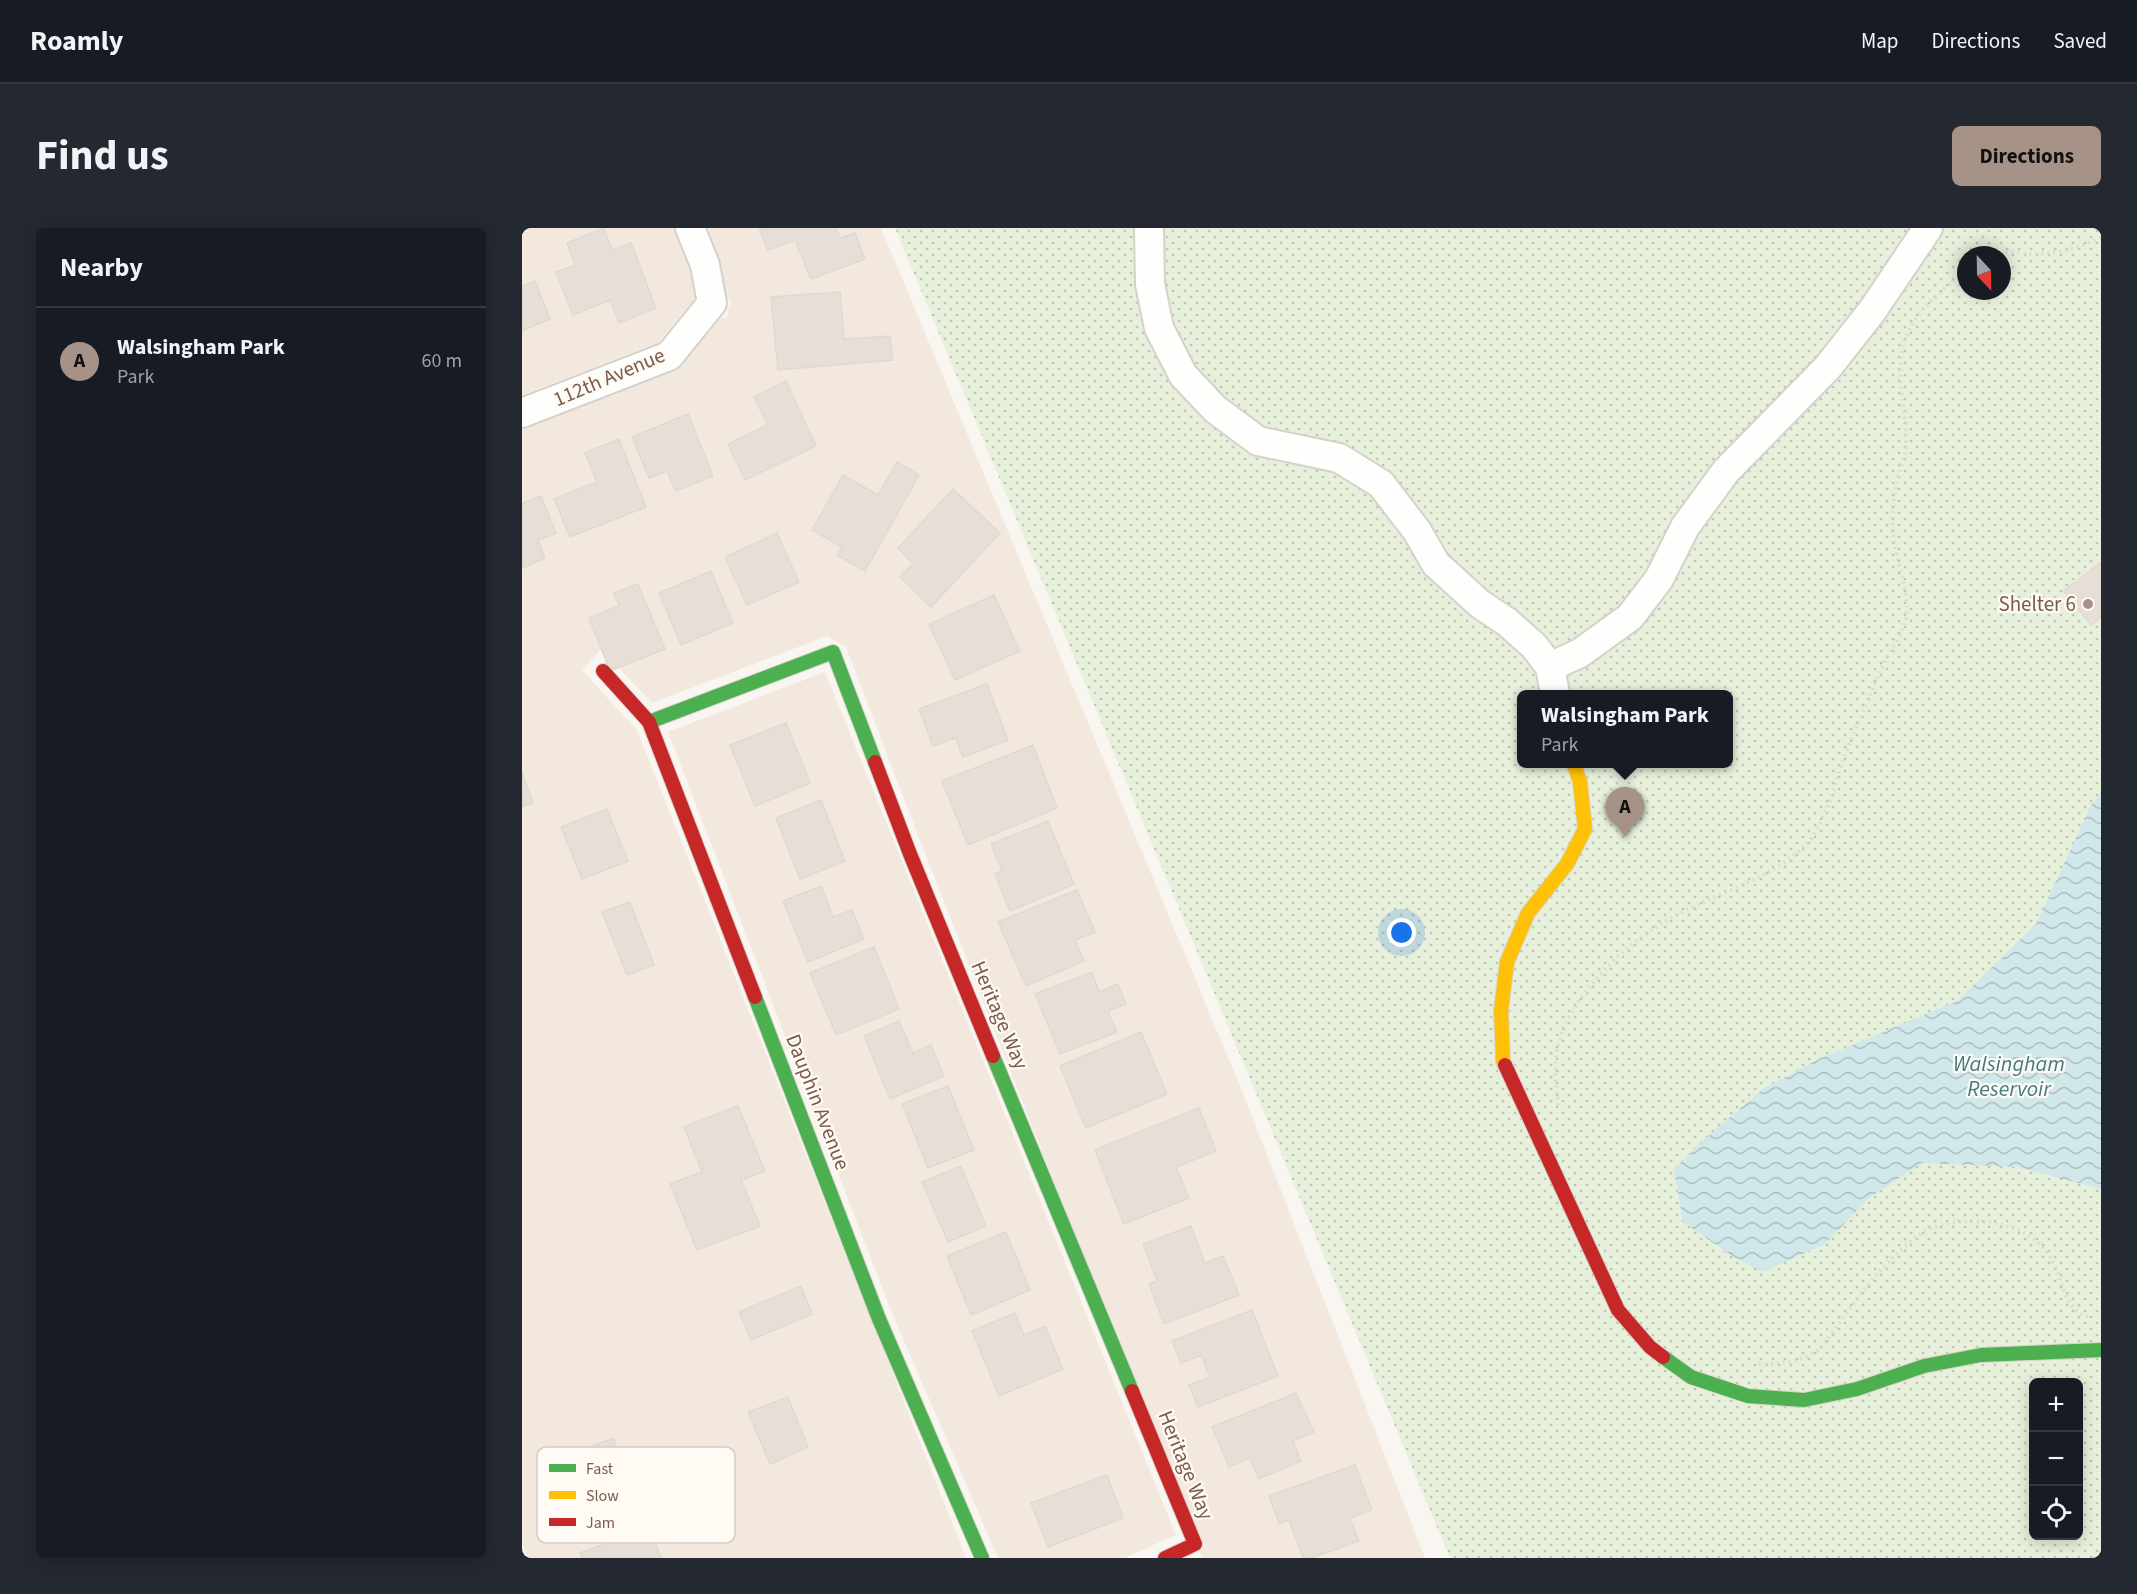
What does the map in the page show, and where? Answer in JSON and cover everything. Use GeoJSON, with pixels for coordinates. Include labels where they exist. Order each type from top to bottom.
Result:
{"type":"FeatureCollection","features":[{"type":"Feature","properties":{"kind":"street","name":"112th Avenue"},"geometry":{"type":"LineString","coordinates":[[522,413],[669,356],[712,303],[705,265],[690,228]]}},
{"type":"Feature","properties":{"kind":"street"},"geometry":{"type":"LineString","coordinates":[[1149,228],[1150,284],[1159,328],[1183,375],[1215,409],[1258,441],[1339,458],[1381,484],[1417,531],[1436,564],[1480,604],[1507,622],[1534,646],[1550,667],[1554,690]]}},
{"type":"Feature","properties":{"kind":"street"},"geometry":{"type":"LineString","coordinates":[[1550,667],[1580,652],[1630,617],[1659,579],[1685,527],[1726,471],[1828,367],[1872,311],[1928,228]]}},
{"type":"Feature","properties":{"kind":"street","name":"Heritage Way"},"geometry":{"type":"LineString","coordinates":[[649,722],[833,652],[914,865],[1195,1545],[1164,1558]]}},
{"type":"Feature","properties":{"kind":"street","name":"Dauphin Avenue"},"geometry":{"type":"LineString","coordinates":[[603,671],[649,722],[879,1319],[982,1558]]}},
{"type":"Feature","properties":{"kind":"street"},"geometry":{"type":"LineString","coordinates":[[1575,768],[1580,782],[1585,829],[1567,864],[1528,913],[1506,963],[1501,1010],[1503,1060],[1618,1310],[1650,1347],[1691,1377],[1748,1396],[1804,1400],[1857,1389],[1924,1366],[1981,1355],[2101,1350]]}},
{"type":"Feature","properties":{"kind":"path"},"geometry":{"type":"LineString","coordinates":[[2011,252],[2034,254],[2064,251],[2101,237]]}},
{"type":"Feature","properties":{"kind":"path"},"geometry":{"type":"LineString","coordinates":[[1562,1116],[1555,1082],[1560,1037],[1578,1003],[1607,968],[1638,940],[1670,919],[1778,867],[1809,842],[1826,811],[1842,763],[1881,670],[1903,629],[1907,609],[1893,536],[1893,508],[1905,454],[1906,428],[1900,380],[1901,348],[1909,327],[1932,300],[1957,279]]}},
{"type":"Feature","properties":{"kind":"path"},"geometry":{"type":"LineString","coordinates":[[1751,1364],[1781,1364],[1810,1356],[1821,1348],[1889,1261],[1920,1233],[1946,1223],[1990,1222],[2009,1226],[2035,1238],[2049,1255],[2064,1293],[2075,1310],[2090,1319],[2101,1319]]}},
{"type":"Feature","properties":{"kind":"shaded area"},"geometry":{"type":"Polygon","coordinates":[[[522,228],[674,228],[690,268],[696,297],[659,342],[522,395],[522,228]]]}},
{"type":"Feature","properties":{"kind":"shaded area"},"geometry":{"type":"Polygon","coordinates":[[[705,228],[881,228],[1240,1086],[1425,1558],[1202,1558],[846,647],[827,636],[652,703],[601,649],[582,670],[637,730],[966,1558],[528,1558],[522,1543],[522,430],[675,371],[720,319],[729,317],[727,309],[732,303],[725,296],[718,259],[705,228]]]}},
{"type":"Feature","properties":{"kind":"shaded area"},"geometry":{"type":"Polygon","coordinates":[[[825,672],[1176,1535],[1124,1558],[998,1558],[892,1313],[668,732],[825,672]]]}},
{"type":"Feature","properties":{"kind":"green space"},"geometry":{"type":"Polygon","coordinates":[[[895,228],[2101,228],[2101,1558],[1450,1558],[895,228]]]}},
{"type":"Feature","properties":{"kind":"water","name":"Walsingham Reservoir"},"geometry":{"type":"Polygon","coordinates":[[[2101,793],[2101,1189],[2017,1167],[1922,1163],[1869,1198],[1825,1244],[1763,1272],[1732,1256],[1683,1222],[1674,1169],[1764,1088],[1821,1058],[1957,1001],[2036,924],[2091,805],[2101,793]]]}},
{"type":"Feature","properties":{"kind":"building"},"geometry":{"type":"Polygon","coordinates":[[[604,228],[612,250],[631,243],[656,308],[619,323],[610,300],[573,315],[556,272],[575,265],[567,243],[604,228]]]}},
{"type":"Feature","properties":{"kind":"building"},"geometry":{"type":"Polygon","coordinates":[[[759,228],[836,228],[840,238],[855,233],[865,259],[811,279],[795,240],[768,250],[759,228]]]}},
{"type":"Feature","properties":{"kind":"building"},"geometry":{"type":"Polygon","coordinates":[[[535,281],[550,319],[522,331],[522,286],[535,281]]]}},
{"type":"Feature","properties":{"kind":"building"},"geometry":{"type":"Polygon","coordinates":[[[840,292],[844,339],[890,336],[893,360],[778,370],[771,297],[840,292]]]}},
{"type":"Feature","properties":{"kind":"building"},"geometry":{"type":"Polygon","coordinates":[[[786,381],[816,446],[745,480],[728,444],[768,425],[754,397],[786,381]]]}},
{"type":"Feature","properties":{"kind":"building"},"geometry":{"type":"Polygon","coordinates":[[[688,414],[713,476],[676,491],[667,471],[649,478],[632,437],[688,414]]]}},
{"type":"Feature","properties":{"kind":"building"},"geometry":{"type":"Polygon","coordinates":[[[619,439],[646,507],[570,537],[554,499],[597,482],[585,453],[619,439]]]}},
{"type":"Feature","properties":{"kind":"building"},"geometry":{"type":"Polygon","coordinates":[[[897,462],[919,475],[865,571],[837,555],[842,547],[812,530],[843,475],[878,495],[897,462]]]}},
{"type":"Feature","properties":{"kind":"building"},"geometry":{"type":"Polygon","coordinates":[[[953,489],[1000,533],[931,607],[900,577],[913,563],[898,548],[953,489]]]}},
{"type":"Feature","properties":{"kind":"building"},"geometry":{"type":"Polygon","coordinates":[[[541,496],[556,533],[538,540],[545,558],[522,568],[522,503],[541,496]]]}},
{"type":"Feature","properties":{"kind":"building"},"geometry":{"type":"Polygon","coordinates":[[[777,533],[799,582],[747,605],[725,557],[777,533]]]}},
{"type":"Feature","properties":{"kind":"building","name":"Shelter 6"},"geometry":{"type":"Polygon","coordinates":[[[2101,562],[2101,617],[2091,625],[2064,591],[2101,562]]]}},
{"type":"Feature","properties":{"kind":"building"},"geometry":{"type":"Polygon","coordinates":[[[711,571],[733,623],[681,645],[659,593],[711,571]]]}},
{"type":"Feature","properties":{"kind":"building"},"geometry":{"type":"Polygon","coordinates":[[[638,584],[665,649],[610,671],[589,618],[619,606],[614,593],[638,584]]]}},
{"type":"Feature","properties":{"kind":"building"},"geometry":{"type":"Polygon","coordinates":[[[994,595],[1020,651],[955,680],[929,624],[994,595]]]}},
{"type":"Feature","properties":{"kind":"building"},"geometry":{"type":"Polygon","coordinates":[[[987,684],[1008,740],[963,757],[956,738],[933,746],[919,709],[987,684]]]}},
{"type":"Feature","properties":{"kind":"building"},"geometry":{"type":"Polygon","coordinates":[[[786,723],[810,783],[755,806],[730,745],[786,723]]]}},
{"type":"Feature","properties":{"kind":"building"},"geometry":{"type":"Polygon","coordinates":[[[1033,745],[1057,808],[968,845],[942,781],[1033,745]]]}},
{"type":"Feature","properties":{"kind":"building"},"geometry":{"type":"Polygon","coordinates":[[[522,772],[533,803],[522,807],[522,772]]]}},
{"type":"Feature","properties":{"kind":"building"},"geometry":{"type":"Polygon","coordinates":[[[821,800],[845,861],[800,879],[776,818],[821,800]]]}},
{"type":"Feature","properties":{"kind":"building"},"geometry":{"type":"Polygon","coordinates":[[[607,809],[628,861],[582,879],[561,827],[607,809]]]}},
{"type":"Feature","properties":{"kind":"building"},"geometry":{"type":"Polygon","coordinates":[[[1048,821],[1074,884],[1010,911],[995,874],[1002,871],[991,844],[1048,821]]]}},
{"type":"Feature","properties":{"kind":"building"},"geometry":{"type":"Polygon","coordinates":[[[821,886],[833,917],[852,910],[864,939],[808,962],[783,901],[821,886]]]}},
{"type":"Feature","properties":{"kind":"building"},"geometry":{"type":"Polygon","coordinates":[[[1077,890],[1095,932],[1075,940],[1084,961],[1026,986],[998,922],[1077,890]]]}},
{"type":"Feature","properties":{"kind":"building"},"geometry":{"type":"Polygon","coordinates":[[[630,902],[654,965],[627,975],[602,912],[630,902]]]}},
{"type":"Feature","properties":{"kind":"building"},"geometry":{"type":"Polygon","coordinates":[[[874,947],[899,1009],[836,1035],[810,973],[874,947]]]}},
{"type":"Feature","properties":{"kind":"building"},"geometry":{"type":"Polygon","coordinates":[[[1092,972],[1099,992],[1118,984],[1126,1004],[1108,1011],[1117,1032],[1060,1054],[1035,994],[1092,972]]]}},
{"type":"Feature","properties":{"kind":"building"},"geometry":{"type":"Polygon","coordinates":[[[899,1021],[913,1053],[931,1045],[944,1076],[890,1099],[864,1036],[899,1021]]]}},
{"type":"Feature","properties":{"kind":"building"},"geometry":{"type":"Polygon","coordinates":[[[1141,1032],[1167,1094],[1086,1128],[1060,1066],[1141,1032]]]}},
{"type":"Feature","properties":{"kind":"building"},"geometry":{"type":"Polygon","coordinates":[[[948,1086],[974,1150],[928,1168],[902,1104],[948,1086]]]}},
{"type":"Feature","properties":{"kind":"building"},"geometry":{"type":"Polygon","coordinates":[[[738,1106],[765,1171],[741,1180],[760,1226],[697,1250],[670,1184],[702,1172],[684,1127],[738,1106]]]}},
{"type":"Feature","properties":{"kind":"building"},"geometry":{"type":"Polygon","coordinates":[[[1199,1108],[1216,1151],[1176,1167],[1189,1198],[1124,1224],[1095,1150],[1199,1108]]]}},
{"type":"Feature","properties":{"kind":"building"},"geometry":{"type":"Polygon","coordinates":[[[961,1166],[986,1226],[948,1242],[922,1182],[961,1166]]]}},
{"type":"Feature","properties":{"kind":"building"},"geometry":{"type":"Polygon","coordinates":[[[1191,1226],[1205,1263],[1223,1256],[1239,1295],[1164,1324],[1149,1284],[1157,1281],[1143,1244],[1191,1226]]]}},
{"type":"Feature","properties":{"kind":"building"},"geometry":{"type":"Polygon","coordinates":[[[1006,1232],[1030,1290],[971,1315],[947,1256],[1006,1232]]]}},
{"type":"Feature","properties":{"kind":"building"},"geometry":{"type":"Polygon","coordinates":[[[801,1286],[812,1314],[751,1340],[739,1312],[801,1286]]]}},
{"type":"Feature","properties":{"kind":"building"},"geometry":{"type":"Polygon","coordinates":[[[1252,1310],[1278,1376],[1198,1407],[1189,1385],[1210,1377],[1201,1355],[1181,1363],[1172,1341],[1252,1310]]]}},
{"type":"Feature","properties":{"kind":"building"},"geometry":{"type":"Polygon","coordinates":[[[1015,1313],[1024,1335],[1045,1326],[1063,1369],[999,1396],[972,1331],[1015,1313]]]}},
{"type":"Feature","properties":{"kind":"building"},"geometry":{"type":"Polygon","coordinates":[[[1296,1393],[1314,1432],[1293,1441],[1301,1461],[1259,1479],[1250,1458],[1229,1467],[1212,1427],[1296,1393]]]}},
{"type":"Feature","properties":{"kind":"building"},"geometry":{"type":"Polygon","coordinates":[[[788,1397],[808,1447],[770,1464],[748,1412],[788,1397]]]}},
{"type":"Feature","properties":{"kind":"building"},"geometry":{"type":"Polygon","coordinates":[[[613,1438],[617,1447],[590,1447],[613,1438]]]}},
{"type":"Feature","properties":{"kind":"building"},"geometry":{"type":"Polygon","coordinates":[[[1355,1465],[1372,1510],[1350,1518],[1359,1541],[1311,1558],[1303,1558],[1289,1520],[1279,1523],[1269,1496],[1355,1465]]]}},
{"type":"Feature","properties":{"kind":"building"},"geometry":{"type":"Polygon","coordinates":[[[1107,1475],[1123,1518],[1048,1547],[1031,1503],[1107,1475]]]}},
{"type":"Feature","properties":{"kind":"building"},"geometry":{"type":"Polygon","coordinates":[[[607,1543],[655,1543],[661,1558],[582,1558],[580,1553],[607,1543]]]}},
{"type":"Feature","properties":{"kind":"traffic: fast"},"geometry":{"type":"LineString","coordinates":[[649,722],[833,652],[875,762]]}},
{"type":"Feature","properties":{"kind":"traffic: fast"},"geometry":{"type":"LineString","coordinates":[[755,997],[879,1319],[982,1558]]}},
{"type":"Feature","properties":{"kind":"traffic: fast"},"geometry":{"type":"LineString","coordinates":[[993,1056],[1132,1391]]}},
{"type":"Feature","properties":{"kind":"traffic: fast"},"geometry":{"type":"LineString","coordinates":[[1663,1357],[1691,1377],[1748,1396],[1804,1400],[1857,1389],[1924,1366],[1981,1355],[2101,1350]]}},
{"type":"Feature","properties":{"kind":"traffic: slow"},"geometry":{"type":"LineString","coordinates":[[1505,1065],[1501,1010],[1507,962],[1528,913],[1567,864],[1585,829],[1580,782],[1575,768]]}},
{"type":"Feature","properties":{"kind":"traffic: jam"},"geometry":{"type":"LineString","coordinates":[[603,671],[649,722],[755,997]]}},
{"type":"Feature","properties":{"kind":"traffic: jam"},"geometry":{"type":"LineString","coordinates":[[875,762],[993,1056]]}},
{"type":"Feature","properties":{"kind":"traffic: jam"},"geometry":{"type":"LineString","coordinates":[[1505,1065],[1618,1310],[1650,1347],[1663,1357]]}},
{"type":"Feature","properties":{"kind":"traffic: jam"},"geometry":{"type":"LineString","coordinates":[[1132,1391],[1195,1544],[1165,1558]]}},
{"type":"Feature","properties":{"kind":"place","name":"Shelter 6"},"geometry":{"type":"Point","coordinates":[2088,604]}},
{"type":"Feature","properties":{"kind":"place","name":"Walsingham Park"},"geometry":{"type":"Point","coordinates":[1625,837]}}]}
